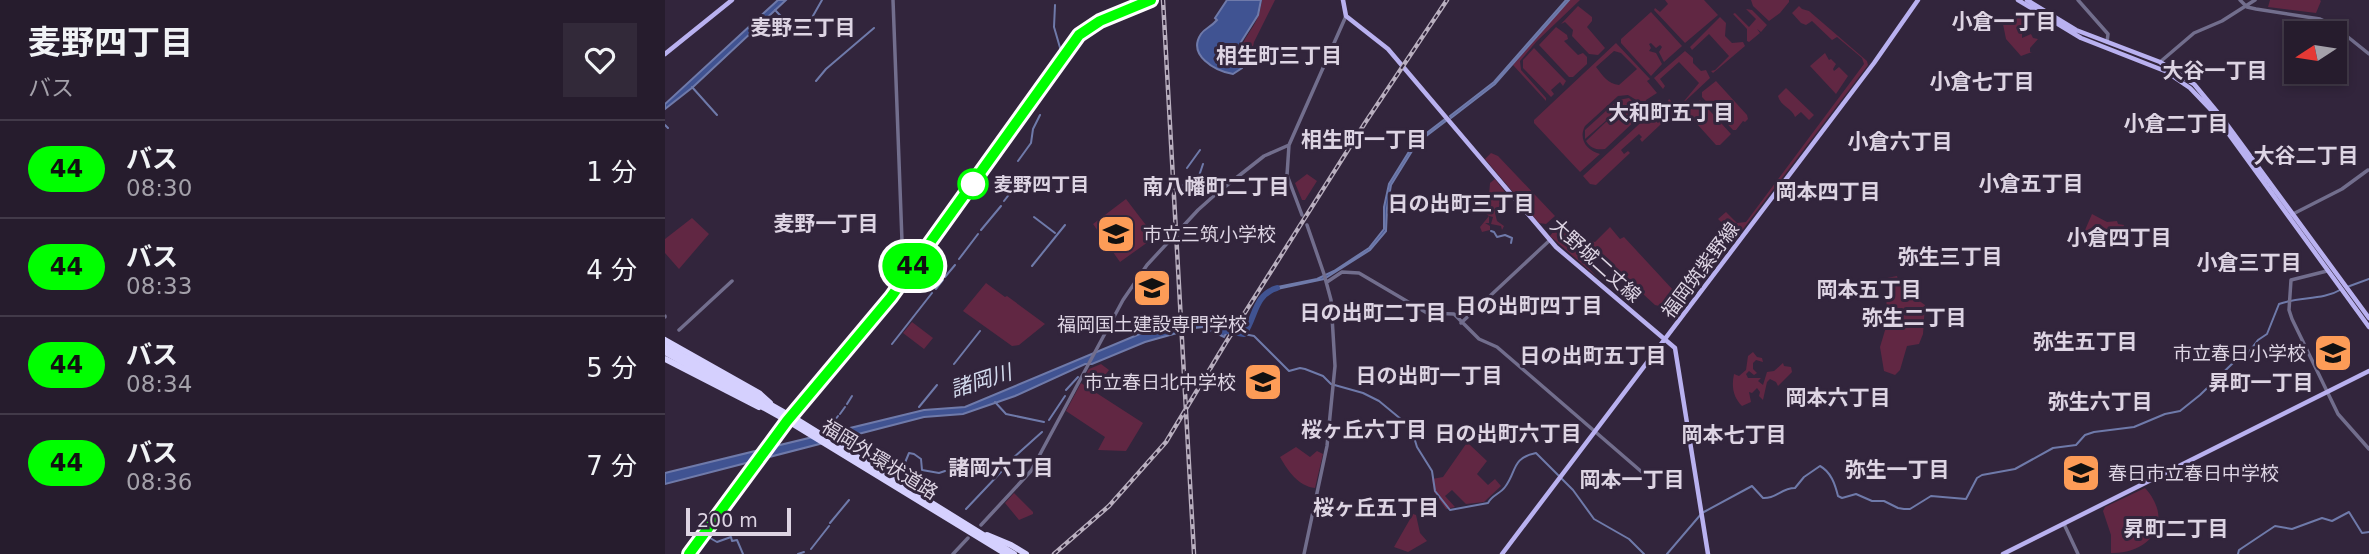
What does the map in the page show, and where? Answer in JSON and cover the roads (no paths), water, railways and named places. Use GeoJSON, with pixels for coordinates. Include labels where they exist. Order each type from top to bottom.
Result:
{"type":"FeatureCollection","features":[{"type":"Feature","properties":{"kind":"highway"},"geometry":{"type":"LineString","coordinates":[[665,340],[759,393],[770,407]]}},
{"type":"Feature","properties":{"kind":"highway","name":"福岡外環状道路"},"geometry":{"type":"LineString","coordinates":[[665,346],[770,407],[787,421],[1005,554]]}},
{"type":"Feature","properties":{"kind":"highway"},"geometry":{"type":"LineString","coordinates":[[665,346],[796,419],[1016,554]]}},
{"type":"Feature","properties":{"kind":"highway","name":"福岡外環状道路"},"geometry":{"type":"LineString","coordinates":[[665,356],[770,407],[793,415],[1016,554]]}},
{"type":"Feature","properties":{"kind":"highway"},"geometry":{"type":"LineString","coordinates":[[665,356],[740,399],[770,407]]}},
{"type":"Feature","properties":{"kind":"highway"},"geometry":{"type":"LineString","coordinates":[[665,356],[793,424],[1005,554]]}},
{"type":"Feature","properties":{"kind":"highway"},"geometry":{"type":"LineString","coordinates":[[985,534],[1026,554]]}},
{"type":"Feature","properties":{"kind":"main road"},"geometry":{"type":"LineString","coordinates":[[665,54],[732,0]]}},
{"type":"Feature","properties":{"kind":"main road"},"geometry":{"type":"LineString","coordinates":[[1343,0],[1346,16]]}},
{"type":"Feature","properties":{"kind":"main road","name":"福岡筑紫野線"},"geometry":{"type":"LineString","coordinates":[[1502,554],[1874,64],[1918,0]]}},
{"type":"Feature","properties":{"kind":"main road"},"geometry":{"type":"LineString","coordinates":[[2018,0],[2081,38],[2158,64]]}},
{"type":"Feature","properties":{"kind":"main road"},"geometry":{"type":"LineString","coordinates":[[2027,0],[2076,30],[2158,64],[2180,79],[2202,100],[2369,318]]}},
{"type":"Feature","properties":{"kind":"main road","name":"大野城二丈線"},"geometry":{"type":"LineString","coordinates":[[1346,16],[1388,49],[1550,240],[1675,348],[1708,554]]}},
{"type":"Feature","properties":{"kind":"main road"},"geometry":{"type":"LineString","coordinates":[[2331,269],[2369,327]]}},
{"type":"Feature","properties":{"kind":"main road"},"geometry":{"type":"LineString","coordinates":[[2003,554],[2369,371]]}},
{"type":"Feature","properties":{"kind":"street"},"geometry":{"type":"LineString","coordinates":[[893,0],[903,268],[901,283]]}},
{"type":"Feature","properties":{"kind":"street"},"geometry":{"type":"LineString","coordinates":[[689,554],[787,421],[869,326],[1079,35],[1100,21],[1150,0]]}},
{"type":"Feature","properties":{"kind":"street"},"geometry":{"type":"LineString","coordinates":[[2078,0],[2108,34],[2107,44]]}},
{"type":"Feature","properties":{"kind":"street"},"geometry":{"type":"LineString","coordinates":[[2240,0],[2247,7],[2321,19],[2333,25],[2369,54]]}},
{"type":"Feature","properties":{"kind":"street"},"geometry":{"type":"LineString","coordinates":[[2158,64],[2194,33],[2247,7],[2255,0]]}},
{"type":"Feature","properties":{"kind":"street"},"geometry":{"type":"LineString","coordinates":[[1302,215],[1287,175],[1289,145],[1346,16]]}},
{"type":"Feature","properties":{"kind":"street"},"geometry":{"type":"LineString","coordinates":[[981,525],[1031,471],[1128,291],[1153,258],[1217,193],[1264,156],[1289,145]]}},
{"type":"Feature","properties":{"kind":"street"},"geometry":{"type":"LineString","coordinates":[[2291,215],[2342,189],[2368,170]]}},
{"type":"Feature","properties":{"kind":"street"},"geometry":{"type":"LineString","coordinates":[[1304,554],[1327,446],[1335,366],[1335,333],[1327,282],[1307,225]]}},
{"type":"Feature","properties":{"kind":"street"},"geometry":{"type":"LineString","coordinates":[[1461,323],[1550,240]]}},
{"type":"Feature","properties":{"kind":"street"},"geometry":{"type":"LineString","coordinates":[[902,250],[911,261],[919,258]]}},
{"type":"Feature","properties":{"kind":"street"},"geometry":{"type":"LineString","coordinates":[[903,268],[909,272]]}},
{"type":"Feature","properties":{"kind":"street"},"geometry":{"type":"LineString","coordinates":[[2331,269],[2291,280],[2289,310],[2338,414],[2369,449]]}},
{"type":"Feature","properties":{"kind":"street"},"geometry":{"type":"LineString","coordinates":[[1327,282],[1342,272],[1359,273],[1427,313],[1451,313],[1479,339],[1497,347],[1643,473]]}},
{"type":"Feature","properties":{"kind":"street"},"geometry":{"type":"LineString","coordinates":[[679,330],[732,281]]}},
{"type":"Feature","properties":{"kind":"street"},"geometry":{"type":"LineString","coordinates":[[2064,524],[2078,554]]}},
{"type":"Feature","properties":{"kind":"street"},"geometry":{"type":"LineString","coordinates":[[953,554],[968,538]]}},
{"type":"Feature","properties":{"kind":"water"},"geometry":{"type":"Polygon","coordinates":[[[778,0],[786,0],[693,87],[665,109],[665,104],[778,0]]]}},
{"type":"Feature","properties":{"kind":"water"},"geometry":{"type":"Polygon","coordinates":[[[1227,0],[1261,0],[1258,15],[1241,42],[1242,68],[1233,74],[1211,66],[1198,49],[1201,34],[1217,20],[1215,18],[1227,0]]]}},
{"type":"Feature","properties":{"kind":"water"},"geometry":{"type":"Polygon","coordinates":[[[1566,0],[1569,0],[1495,84],[1451,118],[1450,116],[1494,82],[1566,0]]]}},
{"type":"Feature","properties":{"kind":"water"},"geometry":{"type":"Polygon","coordinates":[[[1445,119],[1446,121],[1417,143],[1391,185],[1386,231],[1370,250],[1324,279],[1277,289],[1317,279],[1369,248],[1384,229],[1384,207],[1389,184],[1415,142],[1445,119]]]}},
{"type":"Feature","properties":{"kind":"water"},"geometry":{"type":"Polygon","coordinates":[[[1202,319],[1214,321],[1229,329],[1224,337],[1203,327],[1145,342],[1092,364],[1085,364],[1015,396],[963,414],[924,417],[665,484],[665,473],[924,410],[965,407],[1142,333],[1165,325],[1202,319]]]}},
{"type":"Feature","properties":{"kind":"waterway"},"geometry":{"type":"LineString","coordinates":[[798,35],[805,30],[822,0]]}},
{"type":"Feature","properties":{"kind":"waterway"},"geometry":{"type":"LineString","coordinates":[[1055,5],[1054,27],[1061,51]]}},
{"type":"Feature","properties":{"kind":"waterway"},"geometry":{"type":"LineString","coordinates":[[775,10],[798,34]]}},
{"type":"Feature","properties":{"kind":"waterway"},"geometry":{"type":"LineString","coordinates":[[816,81],[826,69],[874,28]]}},
{"type":"Feature","properties":{"kind":"waterway"},"geometry":{"type":"LineString","coordinates":[[692,87],[717,115]]}},
{"type":"Feature","properties":{"kind":"waterway"},"geometry":{"type":"LineString","coordinates":[[1018,161],[1031,143],[1033,129],[1040,115]]}},
{"type":"Feature","properties":{"kind":"waterway"},"geometry":{"type":"LineString","coordinates":[[665,125],[668,128]]}},
{"type":"Feature","properties":{"kind":"waterway"},"geometry":{"type":"LineString","coordinates":[[1187,168],[1200,150]]}},
{"type":"Feature","properties":{"kind":"waterway"},"geometry":{"type":"LineString","coordinates":[[1199,176],[1203,164]]}},
{"type":"Feature","properties":{"kind":"waterway"},"geometry":{"type":"LineString","coordinates":[[1004,201],[1024,175]]}},
{"type":"Feature","properties":{"kind":"waterway"},"geometry":{"type":"LineString","coordinates":[[1180,185],[1192,187],[1195,177]]}},
{"type":"Feature","properties":{"kind":"waterway"},"geometry":{"type":"LineString","coordinates":[[981,230],[1001,206]]}},
{"type":"Feature","properties":{"kind":"waterway"},"geometry":{"type":"LineString","coordinates":[[1034,217],[1055,233]]}},
{"type":"Feature","properties":{"kind":"waterway"},"geometry":{"type":"LineString","coordinates":[[1032,266],[1065,225]]}},
{"type":"Feature","properties":{"kind":"waterway"},"geometry":{"type":"LineString","coordinates":[[1491,231],[1497,237],[1505,235],[1512,238],[1511,243]]}},
{"type":"Feature","properties":{"kind":"waterway"},"geometry":{"type":"LineString","coordinates":[[959,259],[978,234]]}},
{"type":"Feature","properties":{"kind":"waterway"},"geometry":{"type":"LineString","coordinates":[[945,277],[955,265]]}},
{"type":"Feature","properties":{"kind":"waterway"},"geometry":{"type":"LineString","coordinates":[[2347,287],[2369,279]]}},
{"type":"Feature","properties":{"kind":"waterway"},"geometry":{"type":"LineString","coordinates":[[936,289],[943,280]]}},
{"type":"Feature","properties":{"kind":"waterway","name":"諸岡川"},"geometry":{"type":"LineString","coordinates":[[1221,330],[1244,334],[1260,301],[1269,291],[1277,288]]}},
{"type":"Feature","properties":{"kind":"waterway"},"geometry":{"type":"LineString","coordinates":[[1667,554],[1702,513],[1752,486],[1763,498],[1795,488],[1804,477],[1820,466],[1830,475],[1838,496],[1842,498],[1856,494],[1904,509],[1910,509],[1931,496],[1966,499],[1977,478],[1982,475],[2015,469],[2053,448],[2076,445],[2085,435],[2094,432],[2134,427],[2180,411],[2235,361],[2245,357],[2258,340],[2267,334],[2279,304],[2327,295],[2342,289]]}},
{"type":"Feature","properties":{"kind":"waterway"},"geometry":{"type":"LineString","coordinates":[[892,344],[932,293]]}},
{"type":"Feature","properties":{"kind":"waterway"},"geometry":{"type":"LineString","coordinates":[[954,364],[980,331]]}},
{"type":"Feature","properties":{"kind":"waterway"},"geometry":{"type":"LineString","coordinates":[[1244,334],[1254,336],[1289,371],[1305,369],[1323,376],[1331,384],[1363,393],[1379,401],[1402,420],[1413,434],[1417,447],[1432,471],[1435,491],[1450,510],[1488,503],[1505,487],[1518,462],[1536,453],[1573,490],[1594,519],[1629,539],[1644,554]]}},
{"type":"Feature","properties":{"kind":"waterway"},"geometry":{"type":"LineString","coordinates":[[1066,390],[1078,377]]}},
{"type":"Feature","properties":{"kind":"waterway"},"geometry":{"type":"LineString","coordinates":[[919,407],[937,385]]}},
{"type":"Feature","properties":{"kind":"waterway"},"geometry":{"type":"LineString","coordinates":[[847,404],[852,396]]}},
{"type":"Feature","properties":{"kind":"waterway"},"geometry":{"type":"LineString","coordinates":[[1049,420],[1065,396]]}},
{"type":"Feature","properties":{"kind":"waterway"},"geometry":{"type":"LineString","coordinates":[[995,402],[1006,414],[1044,422]]}},
{"type":"Feature","properties":{"kind":"waterway"},"geometry":{"type":"LineString","coordinates":[[840,414],[845,407]]}},
{"type":"Feature","properties":{"kind":"waterway"},"geometry":{"type":"LineString","coordinates":[[829,428],[838,416]]}},
{"type":"Feature","properties":{"kind":"waterway"},"geometry":{"type":"LineString","coordinates":[[1013,458],[1042,432]]}},
{"type":"Feature","properties":{"kind":"waterway"},"geometry":{"type":"LineString","coordinates":[[892,462],[904,465],[909,453],[921,459],[922,470],[939,473],[945,471]]}},
{"type":"Feature","properties":{"kind":"waterway"},"geometry":{"type":"LineString","coordinates":[[966,509],[1001,472]]}},
{"type":"Feature","properties":{"kind":"waterway"},"geometry":{"type":"LineString","coordinates":[[830,523],[849,500]]}},
{"type":"Feature","properties":{"kind":"waterway"},"geometry":{"type":"LineString","coordinates":[[2238,554],[2239,550],[2275,526],[2292,529],[2322,518],[2332,521],[2349,512],[2362,533],[2369,532]]}},
{"type":"Feature","properties":{"kind":"waterway"},"geometry":{"type":"LineString","coordinates":[[811,549],[829,526]]}},
{"type":"Feature","properties":{"kind":"waterway"},"geometry":{"type":"LineString","coordinates":[[710,538],[717,542],[731,537],[732,541],[737,540],[743,554]]}},
{"type":"Feature","properties":{"kind":"waterway"},"geometry":{"type":"LineString","coordinates":[[798,554],[804,552]]}},
{"type":"Feature","properties":{"kind":"railway"},"geometry":{"type":"LineString","coordinates":[[1163,0],[1194,554]]}},
{"type":"Feature","properties":{"kind":"railway"},"geometry":{"type":"LineString","coordinates":[[1054,554],[1109,506],[1166,442],[1365,123],[1447,0]]}},
{"type":"Feature","properties":{"kind":"place","name":"麦野四丁目"},"geometry":{"type":"Point","coordinates":[973,184]}},
{"type":"Feature","properties":{"kind":"place","name":"市立三筑小学校"},"geometry":{"type":"Point","coordinates":[1116,234]}},
{"type":"Feature","properties":{"kind":"place","name":"福岡国土建設専門学校"},"geometry":{"type":"Point","coordinates":[1152,288]}},
{"type":"Feature","properties":{"kind":"place","name":"市立春日小学校"},"geometry":{"type":"Point","coordinates":[2333,353]}},
{"type":"Feature","properties":{"kind":"place","name":"市立春日北中学校"},"geometry":{"type":"Point","coordinates":[1263,382]}},
{"type":"Feature","properties":{"kind":"place","name":"春日市立春日中学校"},"geometry":{"type":"Point","coordinates":[2081,473]}},
{"type":"Feature","properties":{"kind":"district","name":"小倉一丁目"},"geometry":{"type":"Point","coordinates":[2004,22]}},
{"type":"Feature","properties":{"kind":"district","name":"麦野三丁目"},"geometry":{"type":"Point","coordinates":[803,28]}},
{"type":"Feature","properties":{"kind":"district","name":"相生町三丁目"},"geometry":{"type":"Point","coordinates":[1279,56]}},
{"type":"Feature","properties":{"kind":"district","name":"大谷一丁目"},"geometry":{"type":"Point","coordinates":[2215,71]}},
{"type":"Feature","properties":{"kind":"district","name":"小倉七丁目"},"geometry":{"type":"Point","coordinates":[1982,82]}},
{"type":"Feature","properties":{"kind":"district","name":"大和町五丁目"},"geometry":{"type":"Point","coordinates":[1671,113]}},
{"type":"Feature","properties":{"kind":"district","name":"小倉二丁目"},"geometry":{"type":"Point","coordinates":[2176,124]}},
{"type":"Feature","properties":{"kind":"district","name":"相生町一丁目"},"geometry":{"type":"Point","coordinates":[1364,140]}},
{"type":"Feature","properties":{"kind":"district","name":"小倉六丁目"},"geometry":{"type":"Point","coordinates":[1900,142]}},
{"type":"Feature","properties":{"kind":"district","name":"大谷二丁目"},"geometry":{"type":"Point","coordinates":[2306,156]}},
{"type":"Feature","properties":{"kind":"district","name":"小倉五丁目"},"geometry":{"type":"Point","coordinates":[2031,184]}},
{"type":"Feature","properties":{"kind":"district","name":"南八幡町二丁目"},"geometry":{"type":"Point","coordinates":[1216,187]}},
{"type":"Feature","properties":{"kind":"district","name":"岡本四丁目"},"geometry":{"type":"Point","coordinates":[1828,192]}},
{"type":"Feature","properties":{"kind":"district","name":"日の出町三丁目"},"geometry":{"type":"Point","coordinates":[1461,204]}},
{"type":"Feature","properties":{"kind":"district","name":"麦野一丁目"},"geometry":{"type":"Point","coordinates":[826,224]}},
{"type":"Feature","properties":{"kind":"district","name":"小倉四丁目"},"geometry":{"type":"Point","coordinates":[2119,238]}},
{"type":"Feature","properties":{"kind":"district","name":"弥生三丁目"},"geometry":{"type":"Point","coordinates":[1950,257]}},
{"type":"Feature","properties":{"kind":"district","name":"小倉三丁目"},"geometry":{"type":"Point","coordinates":[2249,263]}},
{"type":"Feature","properties":{"kind":"district","name":"岡本五丁目"},"geometry":{"type":"Point","coordinates":[1869,290]}},
{"type":"Feature","properties":{"kind":"district","name":"日の出町四丁目"},"geometry":{"type":"Point","coordinates":[1529,306]}},
{"type":"Feature","properties":{"kind":"district","name":"日の出町二丁目"},"geometry":{"type":"Point","coordinates":[1373,313]}},
{"type":"Feature","properties":{"kind":"district","name":"弥生二丁目"},"geometry":{"type":"Point","coordinates":[1914,318]}},
{"type":"Feature","properties":{"kind":"district","name":"弥生五丁目"},"geometry":{"type":"Point","coordinates":[2085,342]}},
{"type":"Feature","properties":{"kind":"district","name":"日の出町五丁目"},"geometry":{"type":"Point","coordinates":[1593,356]}},
{"type":"Feature","properties":{"kind":"district","name":"日の出町一丁目"},"geometry":{"type":"Point","coordinates":[1429,376]}},
{"type":"Feature","properties":{"kind":"district","name":"昇町一丁目"},"geometry":{"type":"Point","coordinates":[2261,383]}},
{"type":"Feature","properties":{"kind":"district","name":"岡本六丁目"},"geometry":{"type":"Point","coordinates":[1838,398]}},
{"type":"Feature","properties":{"kind":"district","name":"弥生六丁目"},"geometry":{"type":"Point","coordinates":[2100,402]}},
{"type":"Feature","properties":{"kind":"district","name":"桜ヶ丘六丁目"},"geometry":{"type":"Point","coordinates":[1364,430]}},
{"type":"Feature","properties":{"kind":"district","name":"日の出町六丁目"},"geometry":{"type":"Point","coordinates":[1508,434]}},
{"type":"Feature","properties":{"kind":"district","name":"岡本七丁目"},"geometry":{"type":"Point","coordinates":[1734,435]}},
{"type":"Feature","properties":{"kind":"district","name":"諸岡六丁目"},"geometry":{"type":"Point","coordinates":[1001,468]}},
{"type":"Feature","properties":{"kind":"district","name":"弥生一丁目"},"geometry":{"type":"Point","coordinates":[1897,470]}},
{"type":"Feature","properties":{"kind":"district","name":"岡本一丁目"},"geometry":{"type":"Point","coordinates":[1632,480]}},
{"type":"Feature","properties":{"kind":"district","name":"桜ヶ丘五丁目"},"geometry":{"type":"Point","coordinates":[1376,508]}},
{"type":"Feature","properties":{"kind":"district","name":"昇町二丁目"},"geometry":{"type":"Point","coordinates":[2176,529]}}]}
